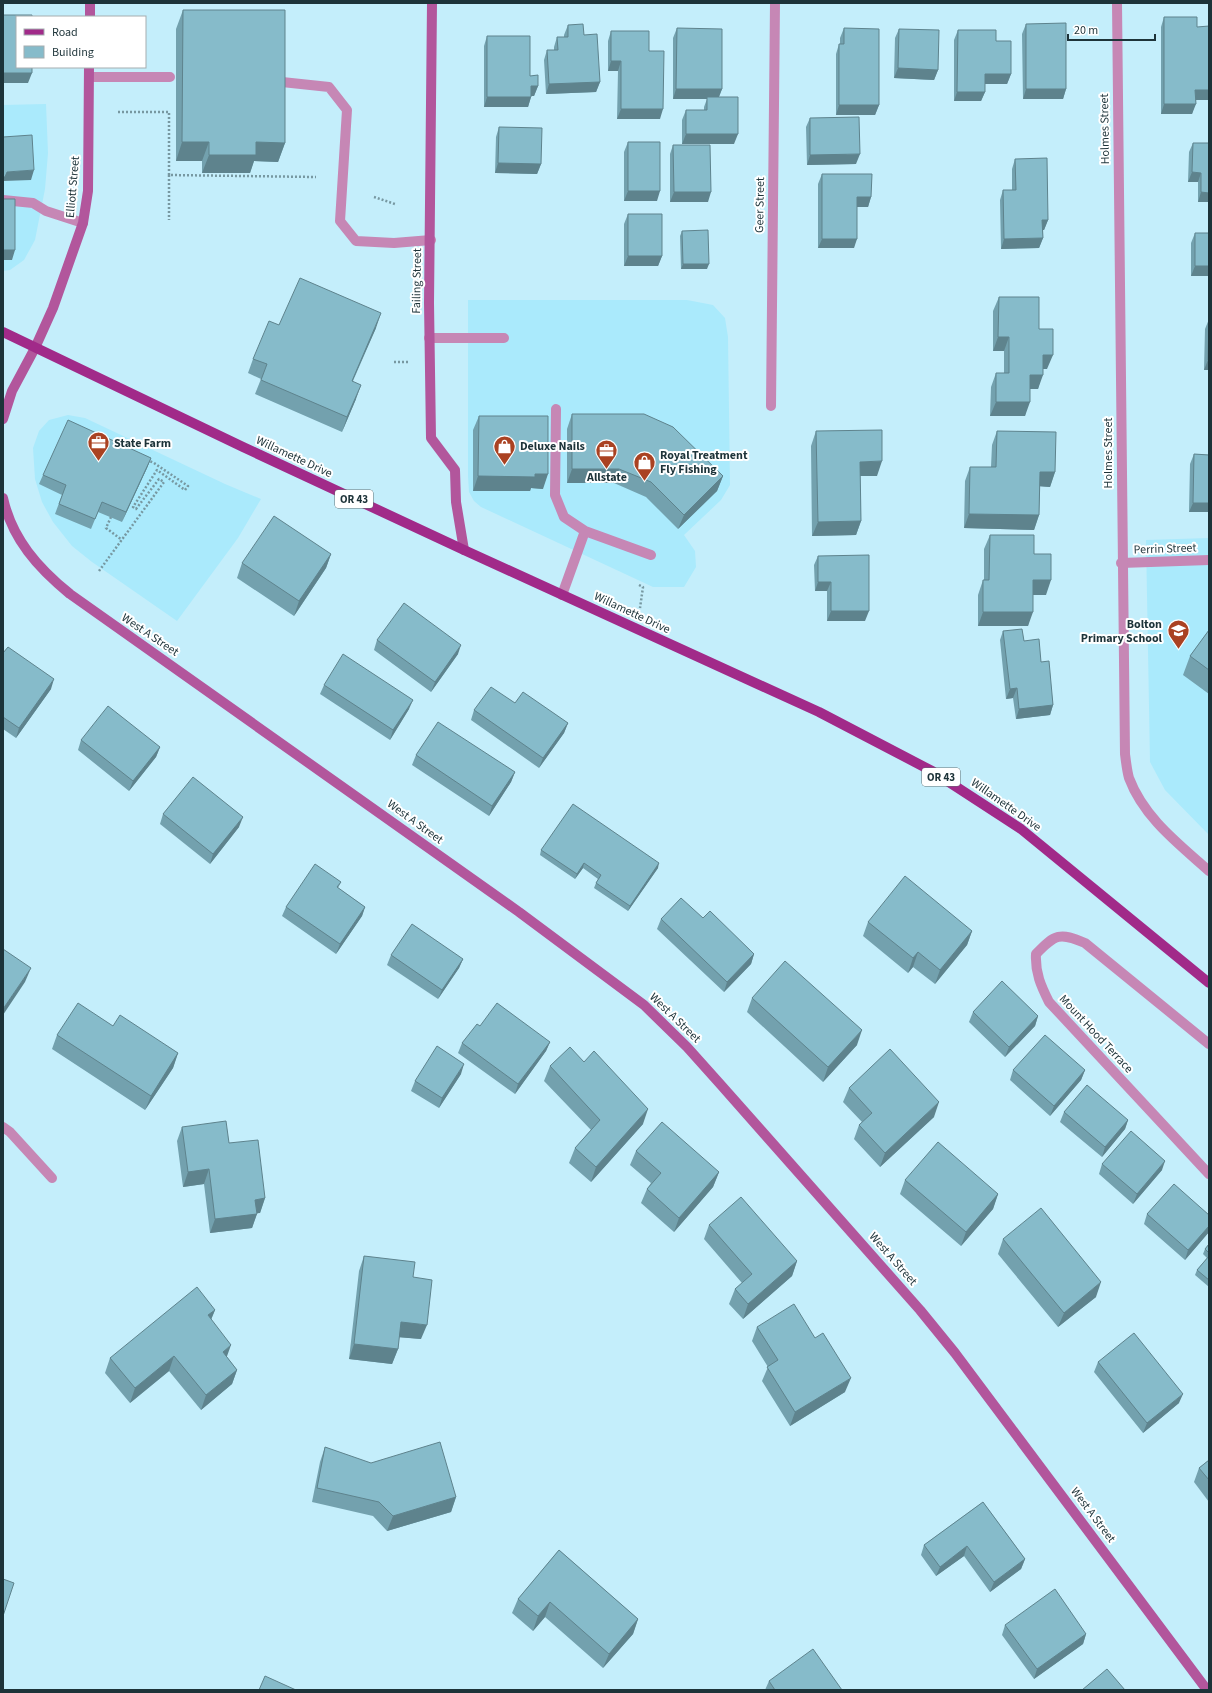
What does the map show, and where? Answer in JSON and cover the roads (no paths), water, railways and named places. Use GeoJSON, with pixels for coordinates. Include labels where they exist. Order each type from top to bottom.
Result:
{"type":"FeatureCollection","features":[{"type":"Feature","properties":{"kind":"main road","name":"Willamette Drive"},"geometry":{"type":"LineString","coordinates":[[3,332],[464,550],[819,712],[932,771],[1021,829],[1209,983]]}},
{"type":"Feature","properties":{"kind":"street"},"geometry":{"type":"LineString","coordinates":[[90,3],[90,16]]}},
{"type":"Feature","properties":{"kind":"street","name":"Failing Street"},"geometry":{"type":"LineString","coordinates":[[432,3],[430,240],[431,438],[455,470],[456,502],[464,550]]}},
{"type":"Feature","properties":{"kind":"street","name":"Geer Street"},"geometry":{"type":"LineString","coordinates":[[771,406],[775,3]]}},
{"type":"Feature","properties":{"kind":"street","name":"Holmes Street"},"geometry":{"type":"LineString","coordinates":[[1117,3],[1124,754],[1129,777],[1136,795],[1156,824],[1209,871]]}},
{"type":"Feature","properties":{"kind":"street"},"geometry":{"type":"LineString","coordinates":[[89,72],[170,77]]}},
{"type":"Feature","properties":{"kind":"street","name":"Elliott Street"},"geometry":{"type":"LineString","coordinates":[[35,348],[53,308],[83,223],[88,191],[89,72]]}},
{"type":"Feature","properties":{"kind":"street"},"geometry":{"type":"LineString","coordinates":[[282,82],[329,88],[347,110],[340,221],[356,241],[394,243],[430,240]]}},
{"type":"Feature","properties":{"kind":"street"},"geometry":{"type":"LineString","coordinates":[[3,200],[33,203],[46,211],[83,223]]}},
{"type":"Feature","properties":{"kind":"street"},"geometry":{"type":"LineString","coordinates":[[430,338],[504,338]]}},
{"type":"Feature","properties":{"kind":"street"},"geometry":{"type":"LineString","coordinates":[[3,420],[12,391],[35,348]]}},
{"type":"Feature","properties":{"kind":"street"},"geometry":{"type":"LineString","coordinates":[[556,409],[556,494],[564,517],[585,531],[650,555]]}},
{"type":"Feature","properties":{"kind":"street","name":"West A Street"},"geometry":{"type":"LineString","coordinates":[[3,498],[10,523],[22,544],[40,567],[70,594],[401,828],[599,971],[644,1005],[686,1046],[857,1238],[942,1337],[1207,1690]]}},
{"type":"Feature","properties":{"kind":"street"},"geometry":{"type":"LineString","coordinates":[[562,595],[585,531]]}},
{"type":"Feature","properties":{"kind":"street","name":"Perrin Street"},"geometry":{"type":"LineString","coordinates":[[1122,563],[1209,560]]}},
{"type":"Feature","properties":{"kind":"street","name":"Mount Hood Terrace"},"geometry":{"type":"LineString","coordinates":[[1209,1044],[1086,943],[1069,936],[1050,939],[1036,954],[1035,967],[1038,979],[1049,1002],[1209,1174]]}},
{"type":"Feature","properties":{"kind":"street"},"geometry":{"type":"LineString","coordinates":[[3,1127],[10,1132],[52,1178]]}},
{"type":"Feature","properties":{"kind":"place","name":"State Farm"},"geometry":{"type":"Point","coordinates":[99,462]}},
{"type":"Feature","properties":{"kind":"place","name":"Deluxe Nails"},"geometry":{"type":"Point","coordinates":[504,466]}},
{"type":"Feature","properties":{"kind":"place","name":"Allstate"},"geometry":{"type":"Point","coordinates":[607,470]}},
{"type":"Feature","properties":{"kind":"place","name":"Royal Treatment Fly Fishing"},"geometry":{"type":"Point","coordinates":[644,482]}},
{"type":"Feature","properties":{"kind":"place","name":"Bolton Primary School"},"geometry":{"type":"Point","coordinates":[1178,650]}}]}
